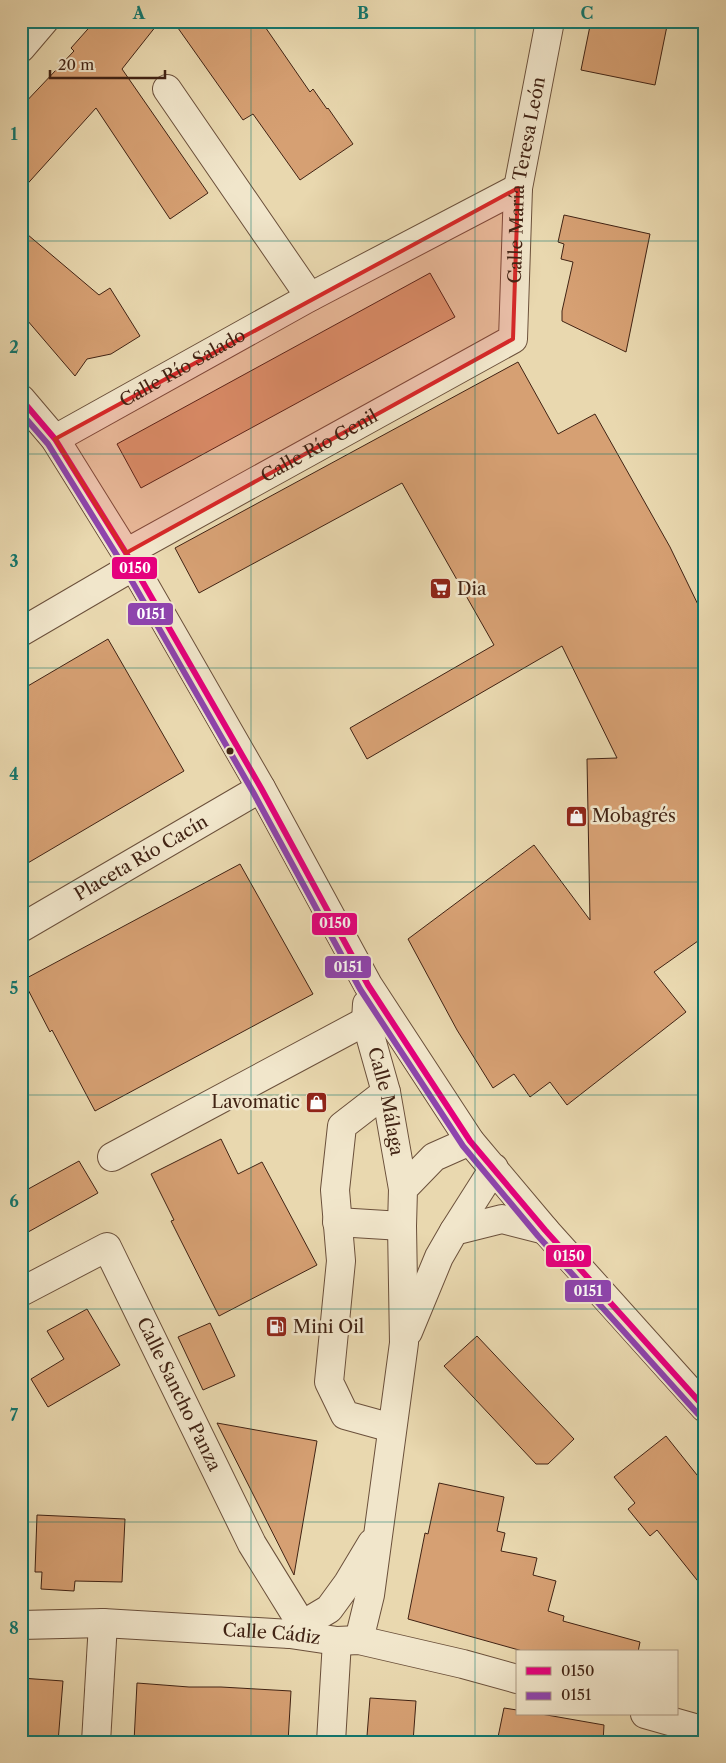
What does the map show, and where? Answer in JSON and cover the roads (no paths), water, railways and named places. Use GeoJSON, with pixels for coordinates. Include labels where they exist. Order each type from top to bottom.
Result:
{"type":"FeatureCollection","features":[{"type":"Feature","properties":{"kind":"street"},"geometry":{"type":"LineString","coordinates":[[21,48],[44,21]]}},
{"type":"Feature","properties":{"kind":"street","name":"Calle María Teresa León"},"geometry":{"type":"LineString","coordinates":[[513,339],[518,188],[550,21]]}},
{"type":"Feature","properties":{"kind":"street"},"geometry":{"type":"LineString","coordinates":[[167,89],[310,297]]}},
{"type":"Feature","properties":{"kind":"street","name":"Calle Río Salado"},"geometry":{"type":"LineString","coordinates":[[55,439],[310,297],[518,188]]}},
{"type":"Feature","properties":{"kind":"street","name":"Calle Río Genil"},"geometry":{"type":"LineString","coordinates":[[21,632],[130,560],[513,339]]}},
{"type":"Feature","properties":{"kind":"street"},"geometry":{"type":"LineString","coordinates":[[21,399],[55,439],[130,560],[261,788],[368,985],[470,1141],[545,1230],[705,1408]]}},
{"type":"Feature","properties":{"kind":"street","name":"Placeta Río Cacín"},"geometry":{"type":"LineString","coordinates":[[21,928],[261,788]]}},
{"type":"Feature","properties":{"kind":"street","name":"Calle Málaga"},"geometry":{"type":"LineString","coordinates":[[331,1742],[348,1640],[370,1594],[404,1343],[402,1226],[404,1189],[386,1092],[366,1021],[368,985]]}},
{"type":"Feature","properties":{"kind":"street"},"geometry":{"type":"LineString","coordinates":[[112,1157],[366,1021]]}},
{"type":"Feature","properties":{"kind":"street"},"geometry":{"type":"LineString","coordinates":[[386,1092],[342,1126],[335,1190],[341,1261],[329,1382],[345,1415],[392,1428]]}},
{"type":"Feature","properties":{"kind":"street","name":"Calle Málaga"},"geometry":{"type":"LineString","coordinates":[[404,1189],[434,1157],[470,1141]]}},
{"type":"Feature","properties":{"kind":"street","name":"Calle Málaga"},"geometry":{"type":"LineString","coordinates":[[404,1343],[438,1257],[494,1168]]}},
{"type":"Feature","properties":{"kind":"street"},"geometry":{"type":"LineString","coordinates":[[454,1231],[502,1219],[545,1230]]}},
{"type":"Feature","properties":{"kind":"street"},"geometry":{"type":"LineString","coordinates":[[337,1222],[402,1226]]}},
{"type":"Feature","properties":{"kind":"street","name":"Calle Sancho Panza"},"geometry":{"type":"LineString","coordinates":[[21,1292],[107,1247],[252,1544],[296,1629]]}},
{"type":"Feature","properties":{"kind":"street","name":"Calle Málaga"},"geometry":{"type":"LineString","coordinates":[[296,1629],[329,1609],[348,1583],[377,1535]]}},
{"type":"Feature","properties":{"kind":"street"},"geometry":{"type":"LineString","coordinates":[[96,1742],[103,1623]]}},
{"type":"Feature","properties":{"kind":"street","name":"Calle Cádiz"},"geometry":{"type":"LineString","coordinates":[[21,1625],[103,1623],[296,1629],[463,1664],[516,1679]]}},
{"type":"Feature","properties":{"kind":"street"},"geometry":{"type":"LineString","coordinates":[[650,1716],[688,1733]]}},
{"type":"Feature","properties":{"kind":"place","name":"Dia"},"geometry":{"type":"Point","coordinates":[441,589]}},
{"type":"Feature","properties":{"kind":"place","name":"Mobagrés"},"geometry":{"type":"Point","coordinates":[576,816]}},
{"type":"Feature","properties":{"kind":"place","name":"Lavomatic"},"geometry":{"type":"Point","coordinates":[316,1102]}},
{"type":"Feature","properties":{"kind":"place","name":"Mini Oil"},"geometry":{"type":"Point","coordinates":[277,1327]}}]}
